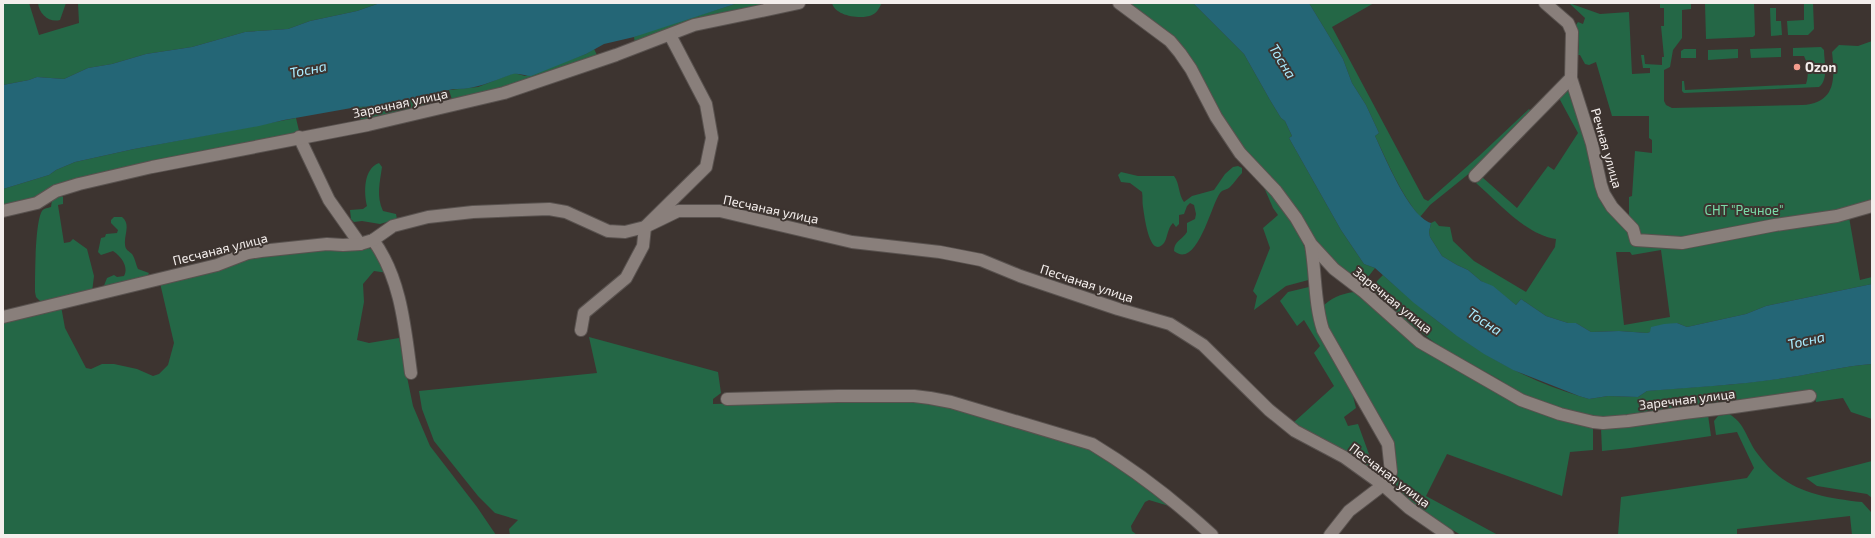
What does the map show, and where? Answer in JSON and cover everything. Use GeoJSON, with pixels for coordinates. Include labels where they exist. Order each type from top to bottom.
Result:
{"type":"FeatureCollection","features":[{"type":"Feature","properties":{"kind":"street","name":"Заречная улица"},"geometry":{"type":"LineString","coordinates":[[3,211],[37,203],[56,191],[79,184],[152,167],[368,124],[504,93],[670,35],[694,25],[799,3]]}},
{"type":"Feature","properties":{"kind":"street","name":"Заречная улица"},"geometry":{"type":"LineString","coordinates":[[1119,3],[1170,41],[1180,53],[1191,70],[1216,117],[1240,153],[1276,191],[1296,218],[1311,244],[1334,269],[1364,292],[1420,342],[1521,400],[1553,412],[1593,422],[1616,422],[1734,408],[1810,396]]}},
{"type":"Feature","properties":{"kind":"street"},"geometry":{"type":"LineString","coordinates":[[1475,176],[1571,78],[1573,45],[1572,32],[1568,23],[1545,3]]}},
{"type":"Feature","properties":{"kind":"street"},"geometry":{"type":"LineString","coordinates":[[581,330],[584,313],[626,278],[643,246],[645,227],[706,167],[712,138],[706,104],[670,35]]}},
{"type":"Feature","properties":{"kind":"street","name":"Речная улица"},"geometry":{"type":"LineString","coordinates":[[1571,78],[1592,144],[1604,194],[1612,207],[1633,229],[1636,240],[1658,243],[1682,243],[1775,225],[1837,216],[1872,206]]}},
{"type":"Feature","properties":{"kind":"street"},"geometry":{"type":"LineString","coordinates":[[299,138],[329,200],[360,244]]}},
{"type":"Feature","properties":{"kind":"street","name":"Песчаная улица"},"geometry":{"type":"LineString","coordinates":[[3,317],[217,265],[248,253],[327,244],[360,244],[373,240],[393,226],[428,217],[473,212],[549,209],[566,212],[608,231],[625,232],[645,227],[678,211],[720,211],[852,242],[940,252],[981,260],[1020,276],[1118,309],[1170,324],[1203,346],[1269,410],[1295,431],[1344,457],[1383,485],[1409,508],[1448,535]]}},
{"type":"Feature","properties":{"kind":"street"},"geometry":{"type":"LineString","coordinates":[[373,240],[384,256],[391,272],[399,300],[411,373]]}},
{"type":"Feature","properties":{"kind":"street"},"geometry":{"type":"LineString","coordinates":[[1311,244],[1315,264],[1319,317],[1323,330],[1388,444],[1391,472],[1383,485],[1349,511],[1330,535]]}},
{"type":"Feature","properties":{"kind":"street"},"geometry":{"type":"LineString","coordinates":[[727,399],[838,396],[914,396],[951,402],[1092,444],[1110,455],[1177,503],[1212,535]]}},
{"type":"Feature","properties":{"kind":"green space"},"geometry":{"type":"Polygon","coordinates":[[[3,3],[29,3],[39,35],[79,23],[78,3],[380,3],[357,11],[310,21],[288,29],[245,32],[192,47],[146,54],[112,64],[88,68],[64,79],[37,77],[3,85],[3,3]]]}},
{"type":"Feature","properties":{"kind":"green space"},"geometry":{"type":"Polygon","coordinates":[[[38,3],[66,3],[60,20],[56,21],[48,19],[42,14],[38,3]]]}},
{"type":"Feature","properties":{"kind":"green space"},"geometry":{"type":"Polygon","coordinates":[[[738,3],[782,3],[635,44],[634,37],[646,32],[738,3]]]}},
{"type":"Feature","properties":{"kind":"green space"},"geometry":{"type":"Polygon","coordinates":[[[832,3],[882,3],[874,14],[855,17],[838,11],[832,3]]]}},
{"type":"Feature","properties":{"kind":"green space"},"geometry":{"type":"Polygon","coordinates":[[[1125,3],[1193,3],[1244,54],[1281,118],[1285,121],[1292,136],[1289,138],[1341,230],[1364,264],[1375,268],[1368,277],[1356,281],[1335,263],[1314,241],[1238,146],[1190,62],[1125,3]]]}},
{"type":"Feature","properties":{"kind":"green space"},"geometry":{"type":"Polygon","coordinates":[[[1309,3],[1374,3],[1332,27],[1424,199],[1428,201],[1529,109],[1529,113],[1471,172],[1430,205],[1420,217],[1400,188],[1375,136],[1379,133],[1366,105],[1352,83],[1343,59],[1309,3]]]}},
{"type":"Feature","properties":{"kind":"green space","name":"СНТ \"Речное\""},"geometry":{"type":"Polygon","coordinates":[[[1569,3],[1600,14],[1629,12],[1632,74],[1650,73],[1650,68],[1643,68],[1641,55],[1644,55],[1645,64],[1662,65],[1662,57],[1664,57],[1661,26],[1664,26],[1664,8],[1660,8],[1660,3],[1691,3],[1691,9],[1682,10],[1682,38],[1673,50],[1670,67],[1664,70],[1664,101],[1666,105],[1672,108],[1802,105],[1813,103],[1821,100],[1831,88],[1833,80],[1832,52],[1839,45],[1858,46],[1872,41],[1872,211],[1849,217],[1860,280],[1872,277],[1872,284],[1766,306],[1746,314],[1687,327],[1677,323],[1647,333],[1619,331],[1591,332],[1576,323],[1568,323],[1546,316],[1521,299],[1516,305],[1493,287],[1481,281],[1468,270],[1442,256],[1430,237],[1429,232],[1431,223],[1435,221],[1439,226],[1450,227],[1453,241],[1474,261],[1526,292],[1555,247],[1556,239],[1545,236],[1523,225],[1476,183],[1482,177],[1517,208],[1548,166],[1554,170],[1578,133],[1559,98],[1571,88],[1606,189],[1614,202],[1629,219],[1629,197],[1632,196],[1635,151],[1652,153],[1652,140],[1649,138],[1649,116],[1612,116],[1596,62],[1589,65],[1585,64],[1580,55],[1578,55],[1579,46],[1576,25],[1578,22],[1583,24],[1585,18],[1569,3]],[[1661,250],[1632,255],[1630,252],[1616,252],[1624,325],[1670,317],[1661,250]]]}},
{"type":"Feature","properties":{"kind":"green space"},"geometry":{"type":"Polygon","coordinates":[[[1705,3],[1754,3],[1755,35],[1753,37],[1706,39],[1705,3]]]}},
{"type":"Feature","properties":{"kind":"green space"},"geometry":{"type":"Polygon","coordinates":[[[1804,3],[1813,3],[1814,29],[1808,35],[1788,35],[1787,21],[1804,20],[1804,3]]]}},
{"type":"Feature","properties":{"kind":"green space"},"geometry":{"type":"Polygon","coordinates":[[[1770,8],[1776,8],[1776,21],[1781,21],[1782,35],[1771,36],[1770,8]]]}},
{"type":"Feature","properties":{"kind":"green space"},"geometry":{"type":"Polygon","coordinates":[[[1821,47],[1824,50],[1825,75],[1822,84],[1819,87],[1684,93],[1682,91],[1682,81],[1684,81],[1685,90],[1806,84],[1808,73],[1804,56],[1793,56],[1793,48],[1821,47]]]}},
{"type":"Feature","properties":{"kind":"green space"},"geometry":{"type":"Polygon","coordinates":[[[1781,48],[1781,57],[1751,58],[1750,49],[1781,48]]]}},
{"type":"Feature","properties":{"kind":"green space"},"geometry":{"type":"Polygon","coordinates":[[[594,49],[598,57],[453,103],[449,90],[478,87],[514,73],[525,76],[586,54],[594,49]]]}},
{"type":"Feature","properties":{"kind":"green space"},"geometry":{"type":"Polygon","coordinates":[[[1684,49],[1696,49],[1696,58],[1681,58],[1681,51],[1684,49]]]}},
{"type":"Feature","properties":{"kind":"green space"},"geometry":{"type":"Polygon","coordinates":[[[1738,49],[1738,58],[1708,60],[1708,50],[1738,49]]]}},
{"type":"Feature","properties":{"kind":"green space"},"geometry":{"type":"Polygon","coordinates":[[[425,96],[428,109],[362,123],[357,107],[380,106],[425,96]]]}},
{"type":"Feature","properties":{"kind":"green space"},"geometry":{"type":"Polygon","coordinates":[[[296,118],[300,135],[42,197],[3,208],[3,189],[49,175],[56,170],[75,162],[134,149],[296,118]]]}},
{"type":"Feature","properties":{"kind":"green space"},"geometry":{"type":"Polygon","coordinates":[[[379,163],[382,167],[379,189],[381,205],[383,211],[396,214],[397,219],[380,224],[362,221],[354,222],[351,219],[350,210],[363,209],[367,206],[365,188],[367,176],[370,170],[379,163]]]}},
{"type":"Feature","properties":{"kind":"green space"},"geometry":{"type":"Polygon","coordinates":[[[1238,166],[1242,168],[1242,173],[1228,189],[1220,193],[1196,244],[1190,252],[1182,254],[1174,251],[1174,248],[1187,232],[1187,223],[1195,219],[1196,214],[1194,205],[1190,203],[1184,214],[1179,215],[1179,224],[1176,227],[1173,223],[1171,225],[1164,243],[1159,247],[1155,246],[1148,234],[1142,192],[1130,183],[1121,182],[1118,175],[1121,172],[1138,176],[1174,176],[1184,202],[1192,196],[1214,190],[1225,174],[1233,167],[1238,166]]]}},
{"type":"Feature","properties":{"kind":"green space"},"geometry":{"type":"Polygon","coordinates":[[[1263,185],[1281,206],[1296,228],[1306,252],[1312,279],[1286,286],[1254,310],[1257,296],[1253,291],[1270,248],[1263,228],[1278,215],[1273,208],[1263,185]]]}},
{"type":"Feature","properties":{"kind":"green space"},"geometry":{"type":"Polygon","coordinates":[[[58,194],[63,197],[63,204],[58,205],[64,243],[70,242],[73,239],[87,249],[94,276],[92,292],[42,303],[36,297],[35,292],[38,226],[42,211],[51,207],[52,200],[58,194]]]}},
{"type":"Feature","properties":{"kind":"green space"},"geometry":{"type":"Polygon","coordinates":[[[114,217],[122,217],[125,220],[127,226],[125,246],[132,254],[138,269],[149,273],[145,280],[103,288],[107,278],[114,275],[117,277],[124,276],[126,269],[121,259],[113,251],[101,255],[98,252],[101,238],[105,237],[106,234],[117,233],[118,230],[111,223],[111,220],[114,217]]]}},
{"type":"Feature","properties":{"kind":"green space"},"geometry":{"type":"Polygon","coordinates":[[[368,248],[374,250],[388,273],[374,271],[363,284],[364,302],[357,340],[369,343],[399,338],[413,406],[430,446],[477,507],[496,535],[3,535],[3,321],[61,306],[65,328],[86,368],[91,369],[102,364],[114,364],[137,369],[153,376],[159,374],[168,365],[174,343],[160,283],[265,253],[368,248]]]}},
{"type":"Feature","properties":{"kind":"green space"},"geometry":{"type":"Polygon","coordinates":[[[1383,275],[1405,295],[1474,347],[1523,375],[1589,399],[1608,396],[1638,397],[1647,391],[1755,382],[1851,366],[1872,364],[1872,419],[1851,412],[1843,398],[1816,402],[1814,391],[1732,405],[1605,419],[1559,409],[1519,395],[1500,380],[1439,346],[1390,309],[1374,290],[1377,281],[1383,275]]]}},
{"type":"Feature","properties":{"kind":"green space"},"geometry":{"type":"Polygon","coordinates":[[[1313,286],[1351,388],[1356,408],[1344,417],[1348,426],[1358,424],[1374,468],[1370,469],[1293,423],[1334,386],[1314,353],[1320,346],[1304,320],[1297,326],[1280,301],[1288,292],[1313,286]]]}},
{"type":"Feature","properties":{"kind":"green space"},"geometry":{"type":"Polygon","coordinates":[[[1354,292],[1462,368],[1593,427],[1593,450],[1570,452],[1562,496],[1447,454],[1426,496],[1498,535],[1461,535],[1422,512],[1404,496],[1394,482],[1391,448],[1327,330],[1321,308],[1336,297],[1354,292]]]}},
{"type":"Feature","properties":{"kind":"green space"},"geometry":{"type":"Polygon","coordinates":[[[589,337],[718,372],[721,393],[713,399],[713,404],[914,399],[951,404],[1099,451],[1176,511],[1169,506],[1149,500],[1145,502],[1131,526],[1132,531],[1137,535],[510,535],[509,529],[518,520],[495,513],[478,496],[434,441],[422,409],[419,391],[597,373],[589,337]]]}},
{"type":"Feature","properties":{"kind":"green space"},"geometry":{"type":"Polygon","coordinates":[[[1729,414],[1742,426],[1753,447],[1768,466],[1791,484],[1804,490],[1831,498],[1862,502],[1871,512],[1872,535],[1852,535],[1850,516],[1737,529],[1737,535],[1618,535],[1621,497],[1747,478],[1754,468],[1737,432],[1716,435],[1714,421],[1718,416],[1729,414]]]}},
{"type":"Feature","properties":{"kind":"green space"},"geometry":{"type":"Polygon","coordinates":[[[1708,415],[1711,436],[1602,451],[1601,428],[1708,415]]]}},
{"type":"Feature","properties":{"kind":"green space"},"geometry":{"type":"Polygon","coordinates":[[[1872,461],[1872,498],[1867,494],[1817,486],[1806,478],[1872,461]]]}},
{"type":"Feature","properties":{"kind":"water","name":"Тосна"},"geometry":{"type":"Polygon","coordinates":[[[380,3],[738,3],[634,37],[604,44],[586,54],[531,76],[513,74],[477,87],[453,89],[380,106],[357,107],[134,149],[75,162],[56,170],[49,175],[3,189],[3,85],[37,77],[64,79],[88,68],[112,64],[146,54],[192,47],[245,32],[288,29],[310,21],[357,11],[380,3]]]}},
{"type":"Feature","properties":{"kind":"water","name":"Тосна"},"geometry":{"type":"Polygon","coordinates":[[[1193,3],[1309,3],[1343,59],[1352,83],[1366,105],[1379,133],[1375,136],[1398,185],[1414,209],[1423,218],[1431,223],[1429,232],[1430,237],[1442,256],[1468,270],[1481,281],[1493,286],[1516,305],[1521,299],[1546,316],[1568,323],[1576,323],[1591,332],[1619,331],[1647,333],[1650,332],[1651,327],[1664,324],[1677,323],[1687,327],[1746,314],[1766,306],[1872,284],[1872,364],[1851,366],[1773,380],[1719,386],[1647,391],[1638,397],[1608,396],[1589,399],[1513,370],[1484,354],[1457,336],[1414,303],[1375,268],[1364,264],[1341,230],[1289,138],[1292,136],[1285,121],[1281,118],[1244,54],[1193,3]]]}},
{"type":"Feature","properties":{"kind":"place","name":"Ozon"},"geometry":{"type":"Point","coordinates":[1797,67]}}]}
